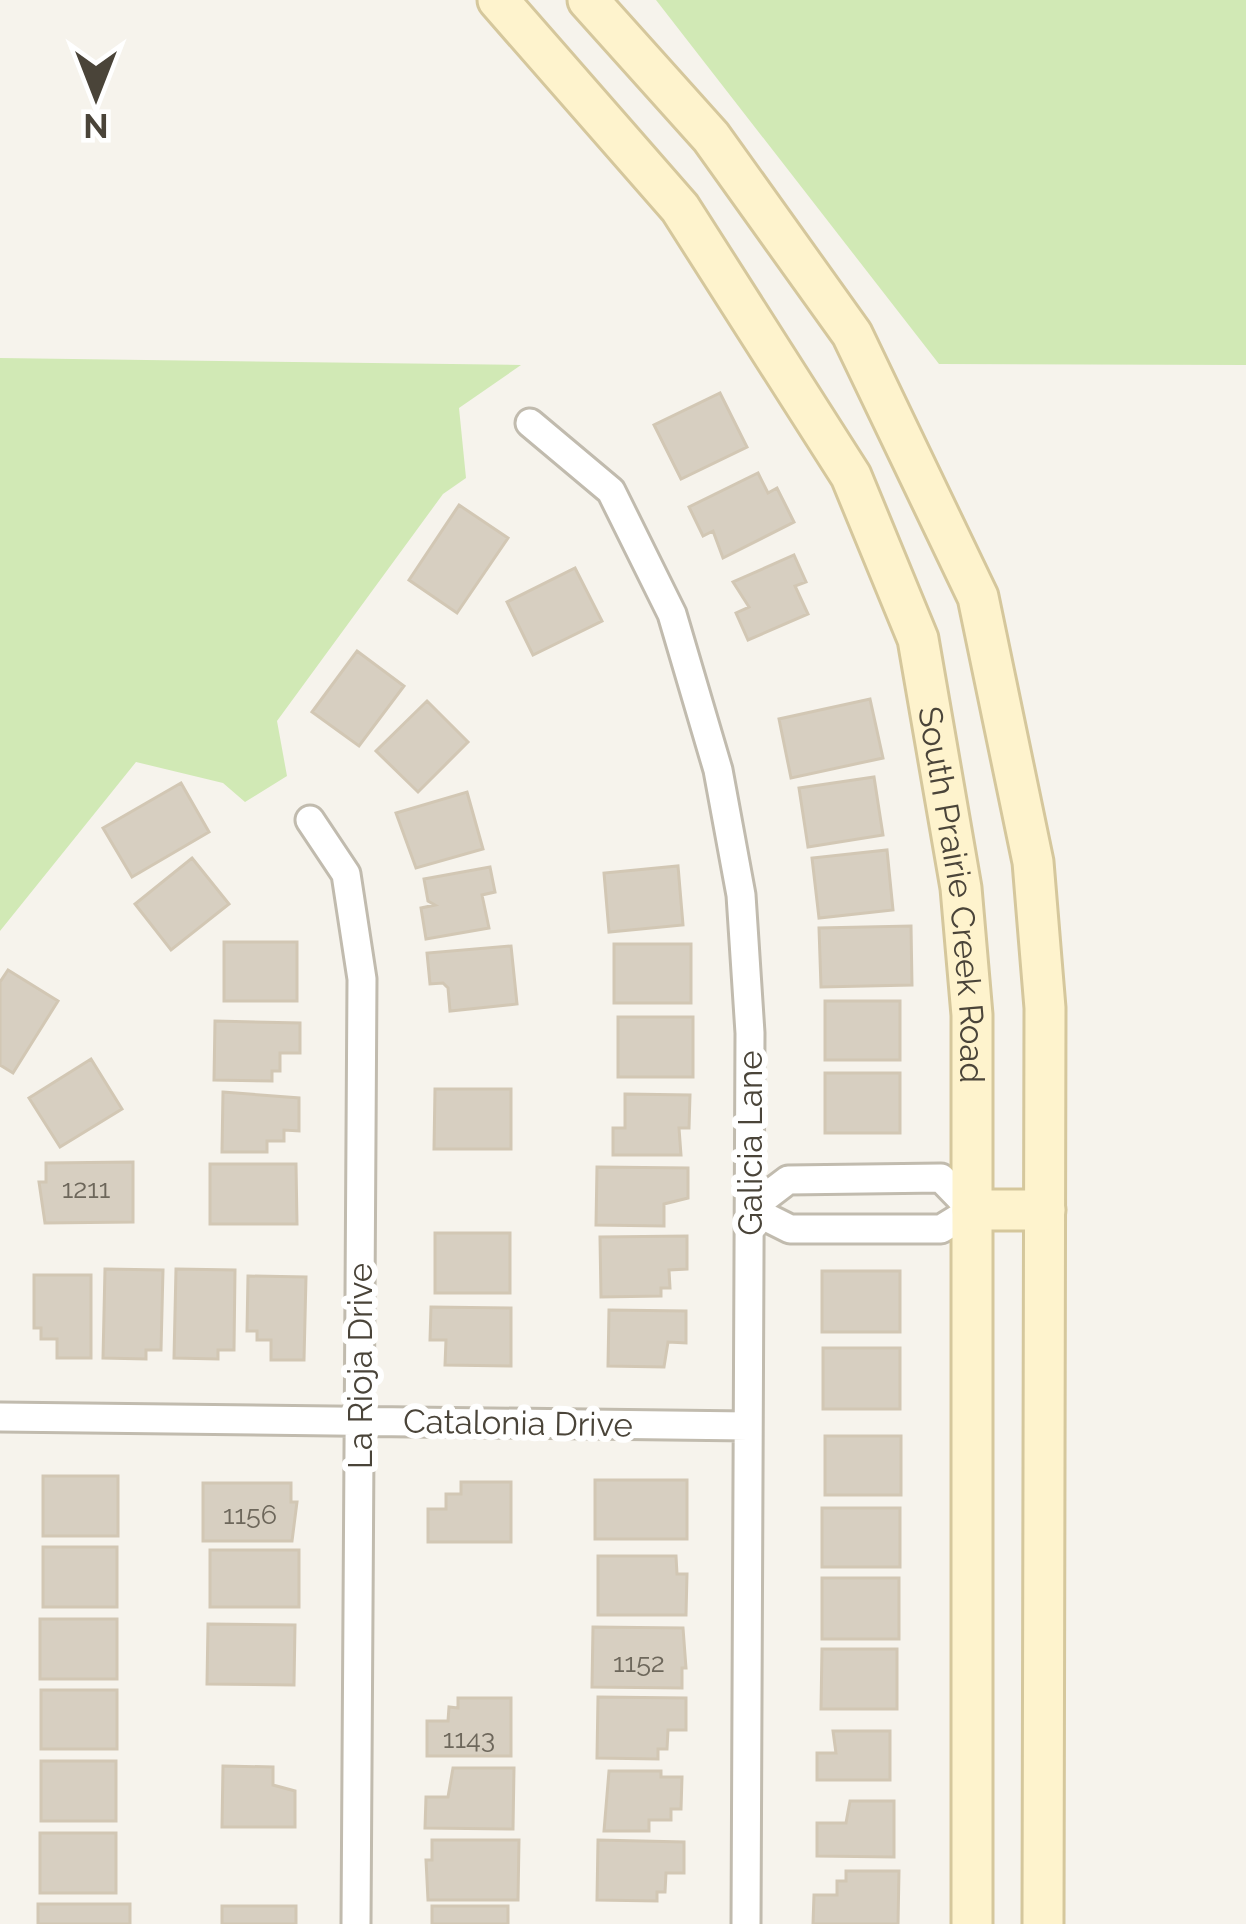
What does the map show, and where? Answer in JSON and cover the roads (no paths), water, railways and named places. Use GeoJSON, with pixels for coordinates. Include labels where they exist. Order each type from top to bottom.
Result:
{"type":"FeatureCollection","features":[{"type":"Feature","properties":{"kind":"main road","name":"South Prairie Creek Road"},"geometry":{"type":"LineString","coordinates":[[498,0],[680,208],[735,287],[851,476],[918,639],[963,909],[973,1015],[972,1924]]}},
{"type":"Feature","properties":{"kind":"main road"},"geometry":{"type":"LineString","coordinates":[[587,0],[711,137],[852,334],[978,597],[1033,862],[1045,1009],[1043,1924]]}},
{"type":"Feature","properties":{"kind":"main road"},"geometry":{"type":"LineString","coordinates":[[973,1210],[1045,1210]]}},
{"type":"Feature","properties":{"kind":"street","name":"Galicia Lane"},"geometry":{"type":"LineString","coordinates":[[530,423],[610,491],[672,614],[718,770],[741,895],[751,1033],[746,1924]]}},
{"type":"Feature","properties":{"kind":"street","name":"La Rioja Drive"},"geometry":{"type":"LineString","coordinates":[[310,820],[346,874],[362,979],[356,1924]]}},
{"type":"Feature","properties":{"kind":"street"},"geometry":{"type":"LineString","coordinates":[[941,1178],[973,1210],[941,1229],[790,1229],[750,1209],[788,1180],[941,1178]]}},
{"type":"Feature","properties":{"kind":"street","name":"Catalonia Drive"},"geometry":{"type":"LineString","coordinates":[[0,1417],[748,1426]]}}]}
